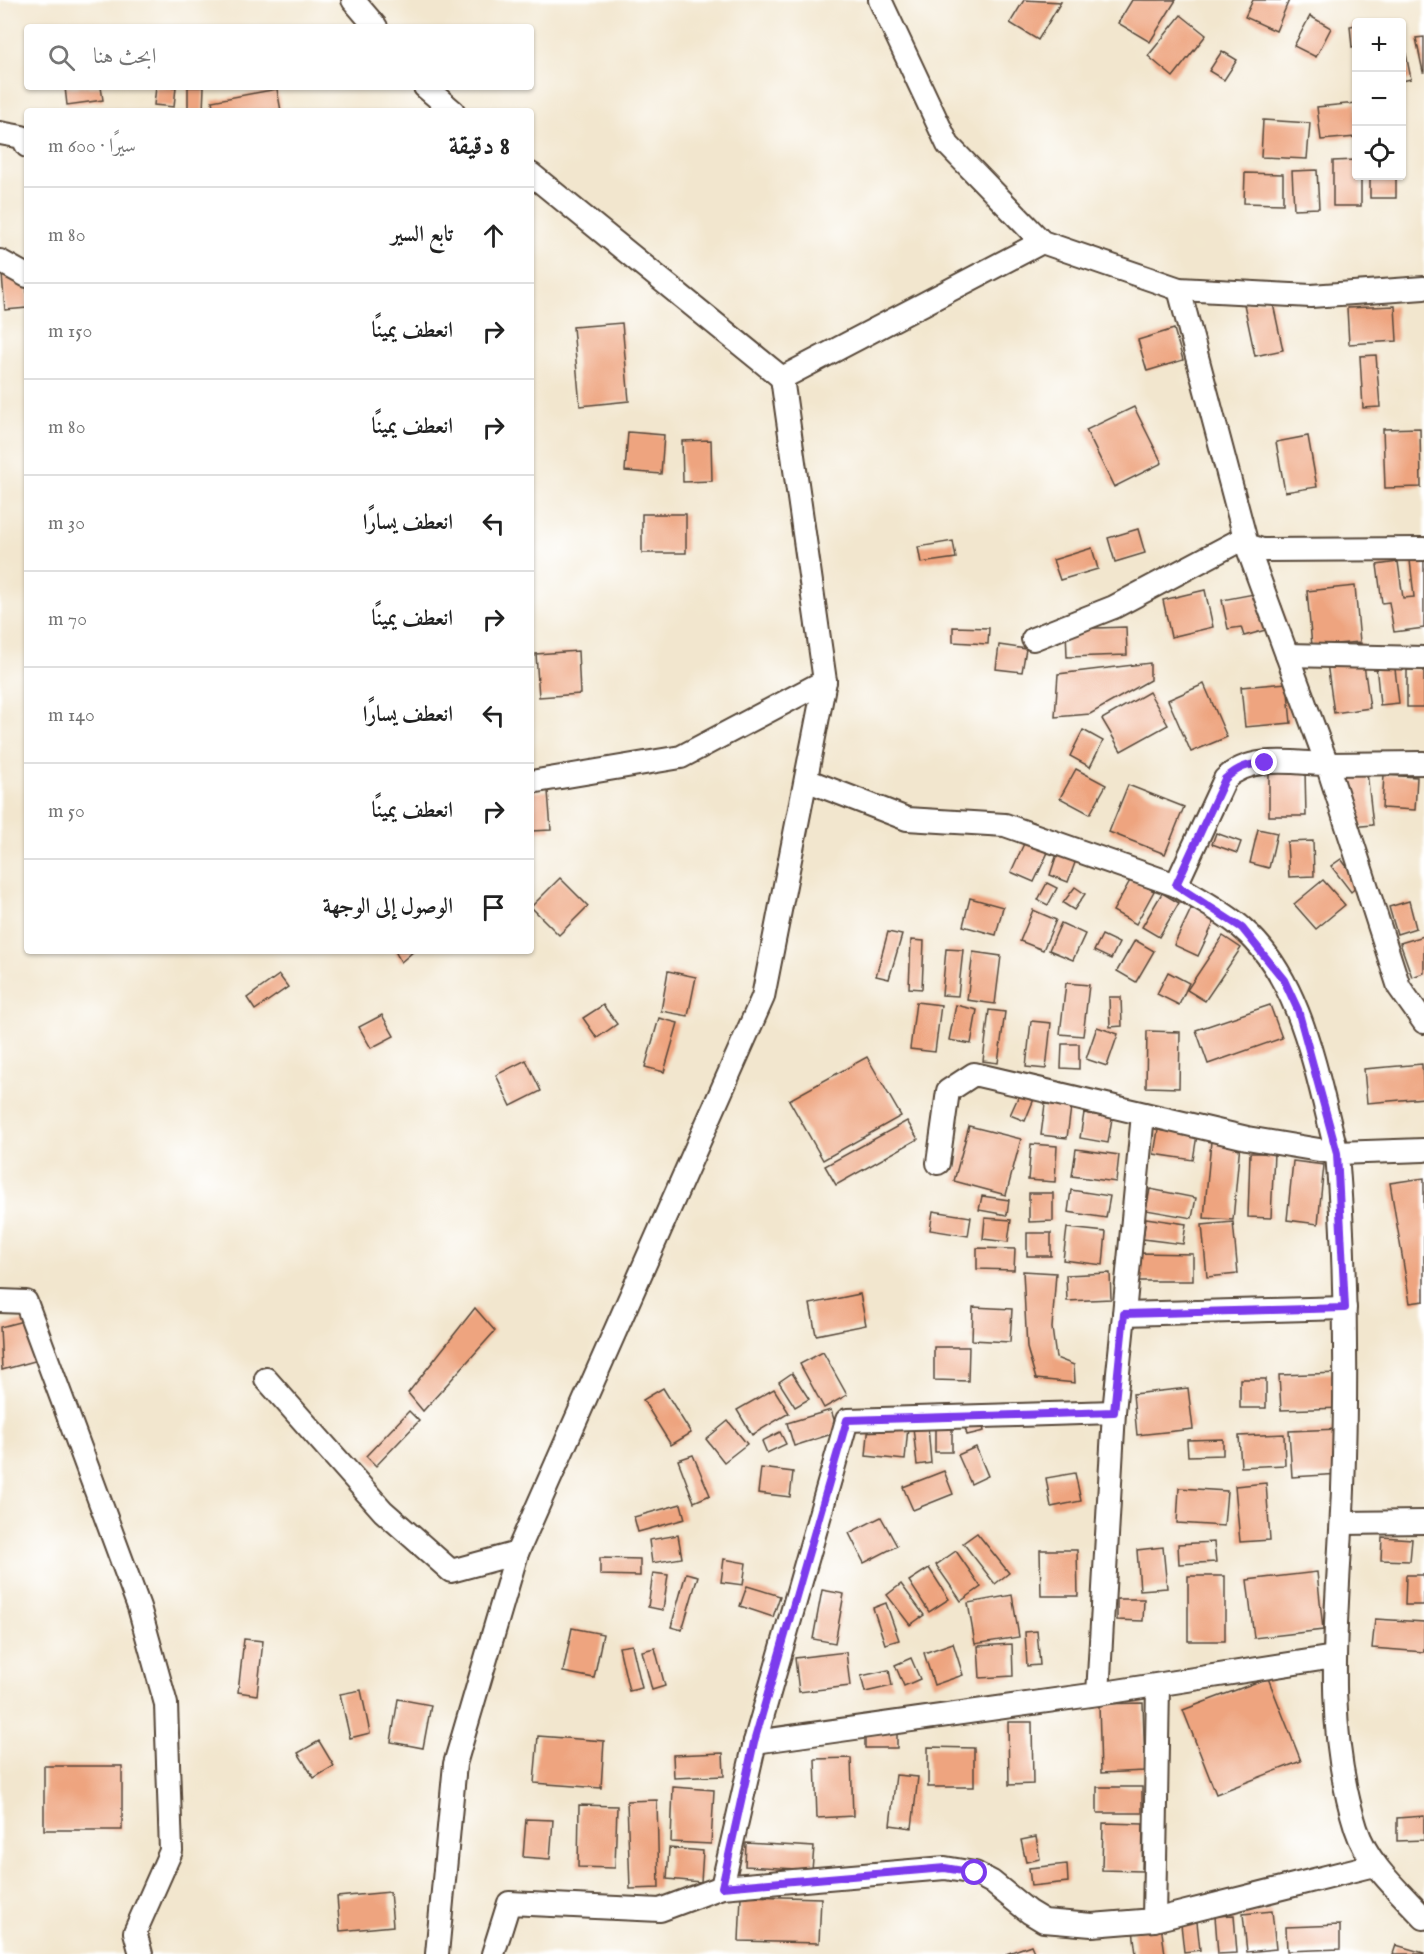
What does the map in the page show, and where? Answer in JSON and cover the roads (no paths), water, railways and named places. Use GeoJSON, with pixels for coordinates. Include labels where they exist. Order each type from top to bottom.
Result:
{"type":"FeatureCollection","features":[{"type":"Feature","properties":{"kind":"street"},"geometry":{"type":"LineString","coordinates":[[353,0],[373,24]]}},
{"type":"Feature","properties":{"kind":"street"},"geometry":{"type":"LineString","coordinates":[[880,0],[948,145],[1042,242],[1179,289],[1311,296],[1424,288]]}},
{"type":"Feature","properties":{"kind":"street"},"geometry":{"type":"LineString","coordinates":[[428,90],[450,108]]}},
{"type":"Feature","properties":{"kind":"street"},"geometry":{"type":"LineString","coordinates":[[0,133],[22,137],[24,141]]}},
{"type":"Feature","properties":{"kind":"street"},"geometry":{"type":"LineString","coordinates":[[436,1954],[454,1764],[517,1553],[763,997],[825,681],[782,378],[534,176]]}},
{"type":"Feature","properties":{"kind":"street"},"geometry":{"type":"LineString","coordinates":[[782,378],[1042,242]]}},
{"type":"Feature","properties":{"kind":"street"},"geometry":{"type":"LineString","coordinates":[[0,261],[24,274]]}},
{"type":"Feature","properties":{"kind":"street"},"geometry":{"type":"LineString","coordinates":[[1179,289],[1244,538],[1327,764],[1399,987],[1424,1022]]}},
{"type":"Feature","properties":{"kind":"street"},"geometry":{"type":"LineString","coordinates":[[1244,538],[1247,545],[1262,550],[1424,549]]}},
{"type":"Feature","properties":{"kind":"street"},"geometry":{"type":"LineString","coordinates":[[1033,639],[1114,607],[1244,538]]}},
{"type":"Feature","properties":{"kind":"street"},"geometry":{"type":"LineString","coordinates":[[1287,655],[1424,658]]}},
{"type":"Feature","properties":{"kind":"street"},"geometry":{"type":"LineString","coordinates":[[534,782],[681,757],[825,681]]}},
{"type":"Feature","properties":{"kind":"street"},"geometry":{"type":"LineString","coordinates":[[1176,885],[1218,791],[1234,770],[1247,764],[1265,763],[1424,763]]}},
{"type":"Feature","properties":{"kind":"street"},"geometry":{"type":"LineString","coordinates":[[806,780],[906,819],[1005,825],[1176,885],[1242,928],[1284,980],[1298,1010],[1337,1153],[1347,1385],[1334,1656],[1336,1714],[1344,1778],[1357,1830],[1374,1865],[1424,1918]]}},
{"type":"Feature","properties":{"kind":"street"},"geometry":{"type":"LineString","coordinates":[[938,1163],[948,1091],[974,1074],[1247,1138],[1337,1153],[1424,1150]]}},
{"type":"Feature","properties":{"kind":"street"},"geometry":{"type":"LineString","coordinates":[[1098,1694],[1114,1412],[1143,1114]]}},
{"type":"Feature","properties":{"kind":"street"},"geometry":{"type":"LineString","coordinates":[[0,1301],[26,1302],[139,1608],[166,1704],[171,1851],[135,1932],[141,1954]]}},
{"type":"Feature","properties":{"kind":"street"},"geometry":{"type":"LineString","coordinates":[[1124,1314],[1345,1308]]}},
{"type":"Feature","properties":{"kind":"street"},"geometry":{"type":"LineString","coordinates":[[266,1379],[383,1511],[451,1571],[517,1553]]}},
{"type":"Feature","properties":{"kind":"street"},"geometry":{"type":"LineString","coordinates":[[722,1887],[754,1742],[847,1420],[1114,1412]]}},
{"type":"Feature","properties":{"kind":"street"},"geometry":{"type":"LineString","coordinates":[[1342,1523],[1424,1522]]}},
{"type":"Feature","properties":{"kind":"street"},"geometry":{"type":"LineString","coordinates":[[754,1742],[1098,1694],[1334,1656]]}},
{"type":"Feature","properties":{"kind":"street"},"geometry":{"type":"LineString","coordinates":[[1154,1920],[1158,1684]]}},
{"type":"Feature","properties":{"kind":"street"},"geometry":{"type":"LineString","coordinates":[[493,1954],[509,1903],[660,1910],[722,1887],[945,1868],[975,1873],[992,1882],[1029,1912],[1044,1921],[1092,1925],[1154,1920],[1374,1865]]}}]}
